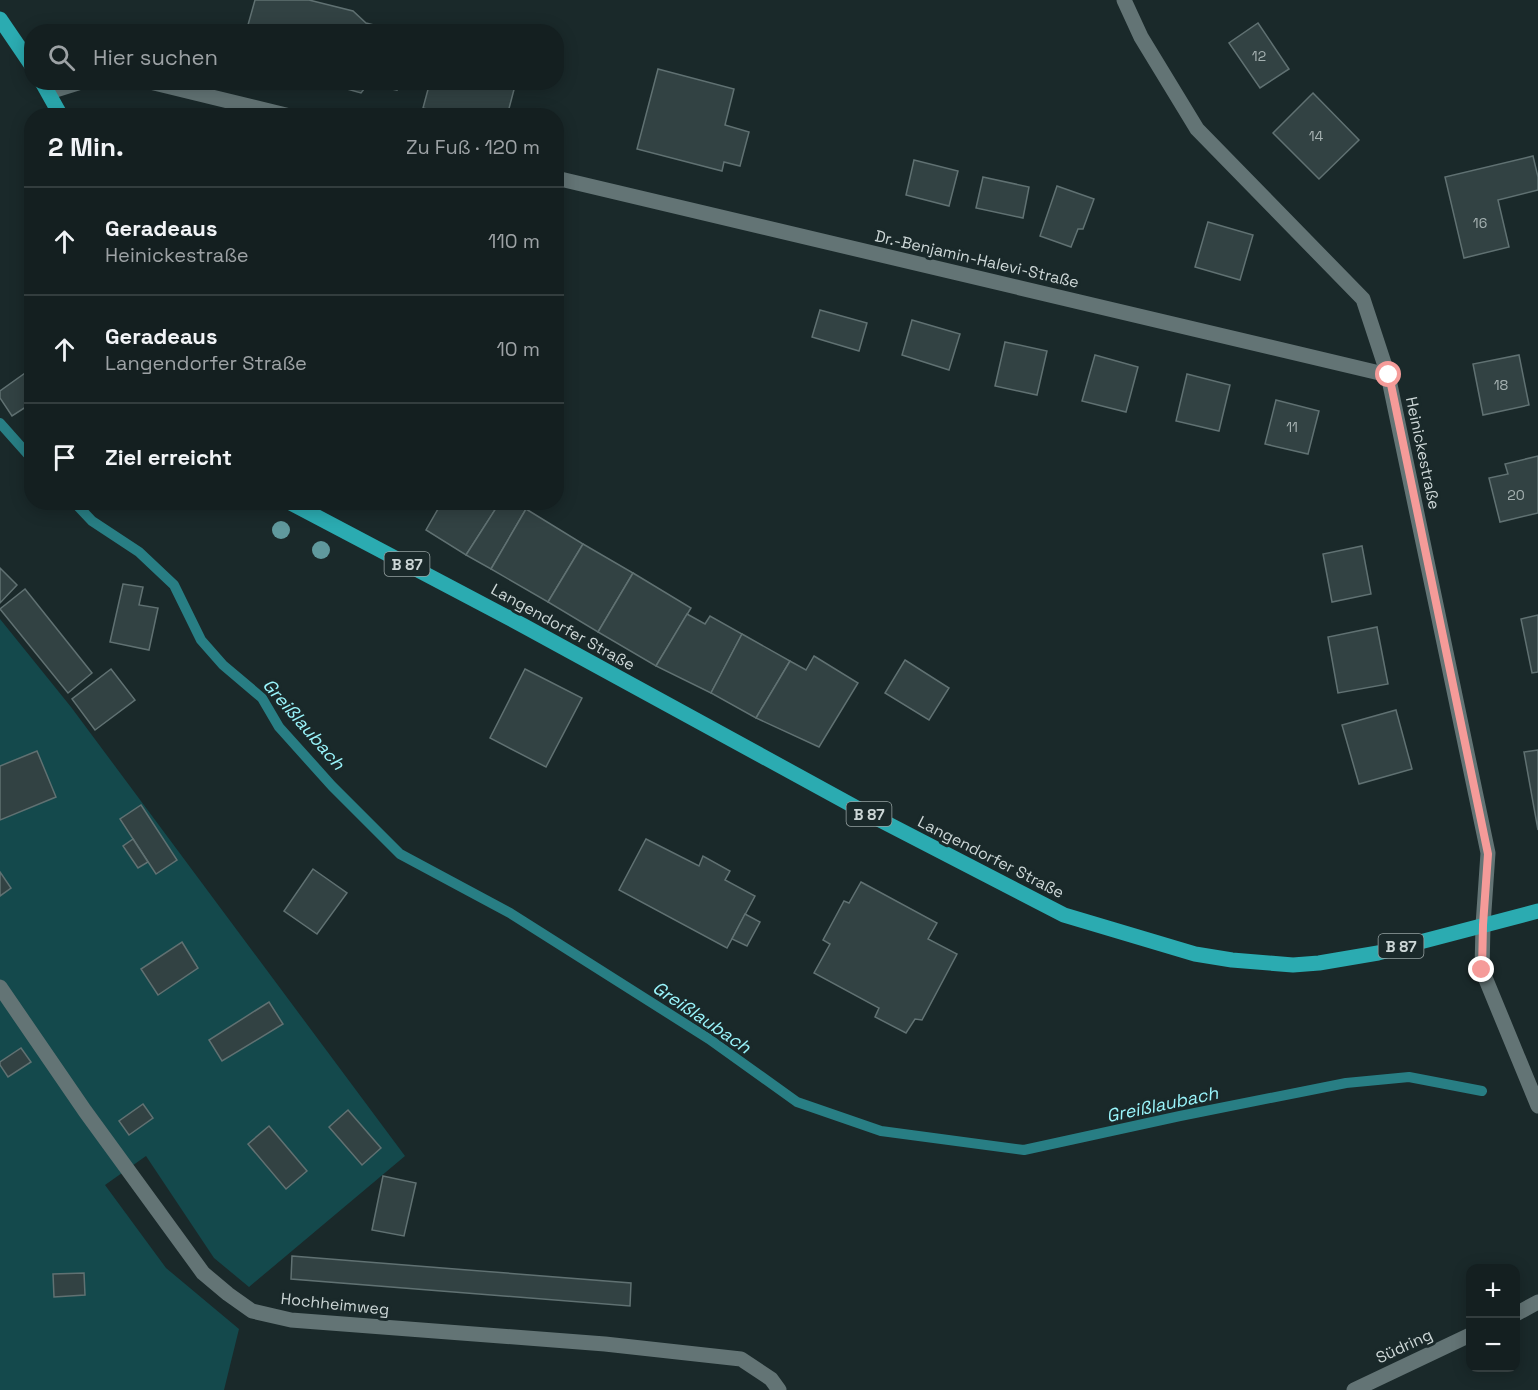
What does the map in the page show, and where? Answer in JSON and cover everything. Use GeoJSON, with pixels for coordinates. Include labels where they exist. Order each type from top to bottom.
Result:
{"type":"FeatureCollection","features":[{"type":"Feature","properties":{"kind":"main road"},"geometry":{"type":"LineString","coordinates":[[0,19],[24,54]]}},
{"type":"Feature","properties":{"kind":"main road"},"geometry":{"type":"LineString","coordinates":[[48,90],[57,108]]}},
{"type":"Feature","properties":{"kind":"main road","name":"Langendorfer Straße"},"geometry":{"type":"LineString","coordinates":[[304,510],[524,626],[857,808],[1064,915],[1195,954],[1232,960],[1293,965],[1378,952],[1483,925]]}},
{"type":"Feature","properties":{"kind":"main road","name":"B 87"},"geometry":{"type":"LineString","coordinates":[[1483,925],[1538,911]]}},
{"type":"Feature","properties":{"kind":"street","name":"Heinickestraße"},"geometry":{"type":"LineString","coordinates":[[1124,0],[1141,38],[1197,129],[1363,299],[1389,375],[1488,854],[1483,925]]}},
{"type":"Feature","properties":{"kind":"street"},"geometry":{"type":"LineString","coordinates":[[183,90],[257,108]]}},
{"type":"Feature","properties":{"kind":"street","name":"Dr.-Benjamin-Halevi-Straße"},"geometry":{"type":"LineString","coordinates":[[564,180],[1389,375]]}},
{"type":"Feature","properties":{"kind":"street"},"geometry":{"type":"LineString","coordinates":[[1483,925],[1482,970],[1538,1106]]}},
{"type":"Feature","properties":{"kind":"street","name":"Hochheimweg"},"geometry":{"type":"LineString","coordinates":[[0,987],[85,1111],[203,1273],[252,1311],[291,1320],[605,1344],[741,1359],[771,1379],[779,1390]]}},
{"type":"Feature","properties":{"kind":"street"},"geometry":{"type":"LineString","coordinates":[[1520,1311],[1538,1302]]}},
{"type":"Feature","properties":{"kind":"street","name":"Südring"},"geometry":{"type":"LineString","coordinates":[[1354,1390],[1466,1337]]}},
{"type":"Feature","properties":{"kind":"shaded area"},"geometry":{"type":"Polygon","coordinates":[[[0,619],[71,707],[405,1156],[249,1287],[214,1258],[146,1156],[105,1185],[166,1268],[239,1329],[224,1390],[0,1390],[0,619]]]}},
{"type":"Feature","properties":{"kind":"building"},"geometry":{"type":"Polygon","coordinates":[[[255,0],[309,0],[353,11],[370,24],[248,24],[255,0]]]}},
{"type":"Feature","properties":{"kind":"building"},"geometry":{"type":"Polygon","coordinates":[[[1258,23],[1289,69],[1260,88],[1229,43],[1258,23]]]}},
{"type":"Feature","properties":{"kind":"building"},"geometry":{"type":"Polygon","coordinates":[[[658,69],[734,89],[725,125],[749,132],[740,166],[724,162],[722,171],[637,149],[658,69]]]}},
{"type":"Feature","properties":{"kind":"building"},"geometry":{"type":"Polygon","coordinates":[[[428,90],[514,90],[509,108],[423,108],[428,90]]]}},
{"type":"Feature","properties":{"kind":"building"},"geometry":{"type":"Polygon","coordinates":[[[1313,93],[1359,140],[1319,179],[1273,133],[1313,93]]]}},
{"type":"Feature","properties":{"kind":"building"},"geometry":{"type":"Polygon","coordinates":[[[1533,156],[1538,177],[1538,190],[1498,200],[1509,247],[1464,258],[1445,177],[1533,156]]]}},
{"type":"Feature","properties":{"kind":"building"},"geometry":{"type":"Polygon","coordinates":[[[914,160],[958,171],[949,206],[906,195],[914,160]]]}},
{"type":"Feature","properties":{"kind":"building"},"geometry":{"type":"Polygon","coordinates":[[[983,177],[1029,187],[1023,218],[976,208],[983,177]]]}},
{"type":"Feature","properties":{"kind":"building"},"geometry":{"type":"Polygon","coordinates":[[[1057,186],[1094,199],[1083,229],[1078,229],[1071,247],[1040,236],[1057,186]]]}},
{"type":"Feature","properties":{"kind":"building"},"geometry":{"type":"Polygon","coordinates":[[[1208,222],[1253,235],[1240,280],[1195,267],[1208,222]]]}},
{"type":"Feature","properties":{"kind":"building"},"geometry":{"type":"Polygon","coordinates":[[[820,310],[867,323],[859,351],[812,337],[820,310]]]}},
{"type":"Feature","properties":{"kind":"building"},"geometry":{"type":"Polygon","coordinates":[[[912,320],[960,334],[949,370],[902,355],[912,320]]]}},
{"type":"Feature","properties":{"kind":"building"},"geometry":{"type":"Polygon","coordinates":[[[1005,342],[1047,351],[1037,395],[995,386],[1005,342]]]}},
{"type":"Feature","properties":{"kind":"building"},"geometry":{"type":"Polygon","coordinates":[[[1095,355],[1138,367],[1126,412],[1082,401],[1095,355]]]}},
{"type":"Feature","properties":{"kind":"building"},"geometry":{"type":"Polygon","coordinates":[[[1519,355],[1529,405],[1483,415],[1473,364],[1519,355]]]}},
{"type":"Feature","properties":{"kind":"building"},"geometry":{"type":"Polygon","coordinates":[[[24,374],[24,408],[12,416],[0,398],[0,391],[24,374]]]}},
{"type":"Feature","properties":{"kind":"building"},"geometry":{"type":"Polygon","coordinates":[[[1187,374],[1230,385],[1219,431],[1176,421],[1187,374]]]}},
{"type":"Feature","properties":{"kind":"building"},"geometry":{"type":"Polygon","coordinates":[[[1276,400],[1319,411],[1308,454],[1265,444],[1276,400]]]}},
{"type":"Feature","properties":{"kind":"building"},"geometry":{"type":"Polygon","coordinates":[[[1538,456],[1538,513],[1500,522],[1489,478],[1508,474],[1505,464],[1538,456]]]}},
{"type":"Feature","properties":{"kind":"building"},"geometry":{"type":"Polygon","coordinates":[[[437,510],[495,510],[466,555],[426,530],[437,510]]]}},
{"type":"Feature","properties":{"kind":"building"},"geometry":{"type":"Polygon","coordinates":[[[495,510],[525,510],[491,569],[466,555],[495,510]]]}},
{"type":"Feature","properties":{"kind":"building"},"geometry":{"type":"Polygon","coordinates":[[[525,510],[583,544],[548,602],[491,569],[525,510]]]}},
{"type":"Feature","properties":{"kind":"building"},"geometry":{"type":"Polygon","coordinates":[[[583,544],[633,573],[598,632],[548,602],[583,544]]]}},
{"type":"Feature","properties":{"kind":"building"},"geometry":{"type":"Polygon","coordinates":[[[1362,546],[1371,594],[1332,602],[1323,554],[1362,546]]]}},
{"type":"Feature","properties":{"kind":"building"},"geometry":{"type":"Polygon","coordinates":[[[0,568],[17,585],[0,603],[0,568]]]}},
{"type":"Feature","properties":{"kind":"building"},"geometry":{"type":"Polygon","coordinates":[[[633,573],[691,608],[656,666],[598,632],[633,573]]]}},
{"type":"Feature","properties":{"kind":"building"},"geometry":{"type":"Polygon","coordinates":[[[123,584],[143,587],[139,605],[158,608],[149,650],[110,642],[123,584]]]}},
{"type":"Feature","properties":{"kind":"building"},"geometry":{"type":"Polygon","coordinates":[[[25,589],[92,673],[68,693],[0,609],[25,589]]]}},
{"type":"Feature","properties":{"kind":"building"},"geometry":{"type":"Polygon","coordinates":[[[687,614],[705,624],[710,616],[742,634],[711,693],[656,666],[687,614]]]}},
{"type":"Feature","properties":{"kind":"building"},"geometry":{"type":"Polygon","coordinates":[[[1538,615],[1538,672],[1532,673],[1521,619],[1538,615]]]}},
{"type":"Feature","properties":{"kind":"building"},"geometry":{"type":"Polygon","coordinates":[[[1377,627],[1388,684],[1338,693],[1328,637],[1377,627]]]}},
{"type":"Feature","properties":{"kind":"building"},"geometry":{"type":"Polygon","coordinates":[[[742,634],[790,661],[756,718],[711,693],[742,634]]]}},
{"type":"Feature","properties":{"kind":"building"},"geometry":{"type":"Polygon","coordinates":[[[814,656],[858,683],[819,747],[756,718],[790,661],[806,670],[814,656]]]}},
{"type":"Feature","properties":{"kind":"building"},"geometry":{"type":"Polygon","coordinates":[[[905,660],[949,688],[929,720],[885,693],[905,660]]]}},
{"type":"Feature","properties":{"kind":"building"},"geometry":{"type":"Polygon","coordinates":[[[111,669],[135,700],[95,730],[72,699],[111,669]]]}},
{"type":"Feature","properties":{"kind":"building"},"geometry":{"type":"Polygon","coordinates":[[[525,669],[582,698],[546,767],[490,738],[525,669]]]}},
{"type":"Feature","properties":{"kind":"building"},"geometry":{"type":"Polygon","coordinates":[[[1396,710],[1412,769],[1359,784],[1342,725],[1396,710]]]}},
{"type":"Feature","properties":{"kind":"building"},"geometry":{"type":"Polygon","coordinates":[[[1538,750],[1538,830],[1524,752],[1538,750]]]}},
{"type":"Feature","properties":{"kind":"building"},"geometry":{"type":"Polygon","coordinates":[[[37,751],[56,797],[0,820],[0,766],[37,751]]]}},
{"type":"Feature","properties":{"kind":"building"},"geometry":{"type":"Polygon","coordinates":[[[141,805],[177,860],[156,874],[120,819],[141,805]]]}},
{"type":"Feature","properties":{"kind":"building"},"geometry":{"type":"Polygon","coordinates":[[[133,839],[148,862],[138,868],[123,846],[133,839]]]}},
{"type":"Feature","properties":{"kind":"building"},"geometry":{"type":"Polygon","coordinates":[[[646,839],[699,866],[703,856],[730,871],[725,880],[755,896],[727,948],[619,890],[646,839]]]}},
{"type":"Feature","properties":{"kind":"building"},"geometry":{"type":"Polygon","coordinates":[[[313,869],[347,893],[317,934],[284,911],[313,869]]]}},
{"type":"Feature","properties":{"kind":"building"},"geometry":{"type":"Polygon","coordinates":[[[0,872],[11,888],[0,896],[0,872]]]}},
{"type":"Feature","properties":{"kind":"building"},"geometry":{"type":"Polygon","coordinates":[[[861,882],[937,923],[928,939],[957,954],[922,1020],[915,1019],[906,1033],[875,1017],[879,1008],[814,973],[830,944],[823,940],[844,901],[849,903],[861,882]]]}},
{"type":"Feature","properties":{"kind":"building"},"geometry":{"type":"Polygon","coordinates":[[[745,914],[760,922],[747,946],[732,939],[745,914]]]}},
{"type":"Feature","properties":{"kind":"building"},"geometry":{"type":"Polygon","coordinates":[[[182,942],[198,968],[158,995],[141,969],[182,942]]]}},
{"type":"Feature","properties":{"kind":"building"},"geometry":{"type":"Polygon","coordinates":[[[269,1002],[283,1024],[222,1061],[209,1040],[269,1002]]]}},
{"type":"Feature","properties":{"kind":"building"},"geometry":{"type":"Polygon","coordinates":[[[21,1048],[31,1062],[8,1077],[0,1062],[21,1048]]]}},
{"type":"Feature","properties":{"kind":"building"},"geometry":{"type":"Polygon","coordinates":[[[143,1104],[153,1118],[129,1135],[119,1121],[143,1104]]]}},
{"type":"Feature","properties":{"kind":"building"},"geometry":{"type":"Polygon","coordinates":[[[348,1110],[381,1148],[362,1165],[329,1127],[348,1110]]]}},
{"type":"Feature","properties":{"kind":"building"},"geometry":{"type":"Polygon","coordinates":[[[269,1126],[307,1171],[286,1189],[248,1144],[269,1126]]]}},
{"type":"Feature","properties":{"kind":"building"},"geometry":{"type":"Polygon","coordinates":[[[383,1176],[416,1183],[404,1236],[372,1230],[383,1176]]]}},
{"type":"Feature","properties":{"kind":"building"},"geometry":{"type":"Polygon","coordinates":[[[292,1256],[631,1283],[630,1306],[291,1279],[292,1256]]]}},
{"type":"Feature","properties":{"kind":"building"},"geometry":{"type":"Polygon","coordinates":[[[84,1273],[85,1295],[54,1297],[53,1274],[84,1273]]]}},
{"type":"Feature","properties":{"kind":"waterway","name":"Greißlaubach"},"geometry":{"type":"LineString","coordinates":[[0,423],[24,450]]}},
{"type":"Feature","properties":{"kind":"waterway","name":"Greißlaubach"},"geometry":{"type":"LineString","coordinates":[[82,510],[92,521],[139,552],[174,585],[201,640],[223,665],[262,698],[279,727],[332,786],[400,854],[510,913],[709,1039],[797,1102],[881,1131],[1024,1150],[1346,1083],[1409,1077],[1482,1091]]}},
{"type":"Feature","properties":{"kind":"route"},"geometry":{"type":"LineString","coordinates":[[1389,375],[1488,854],[1482,970]]}}]}
